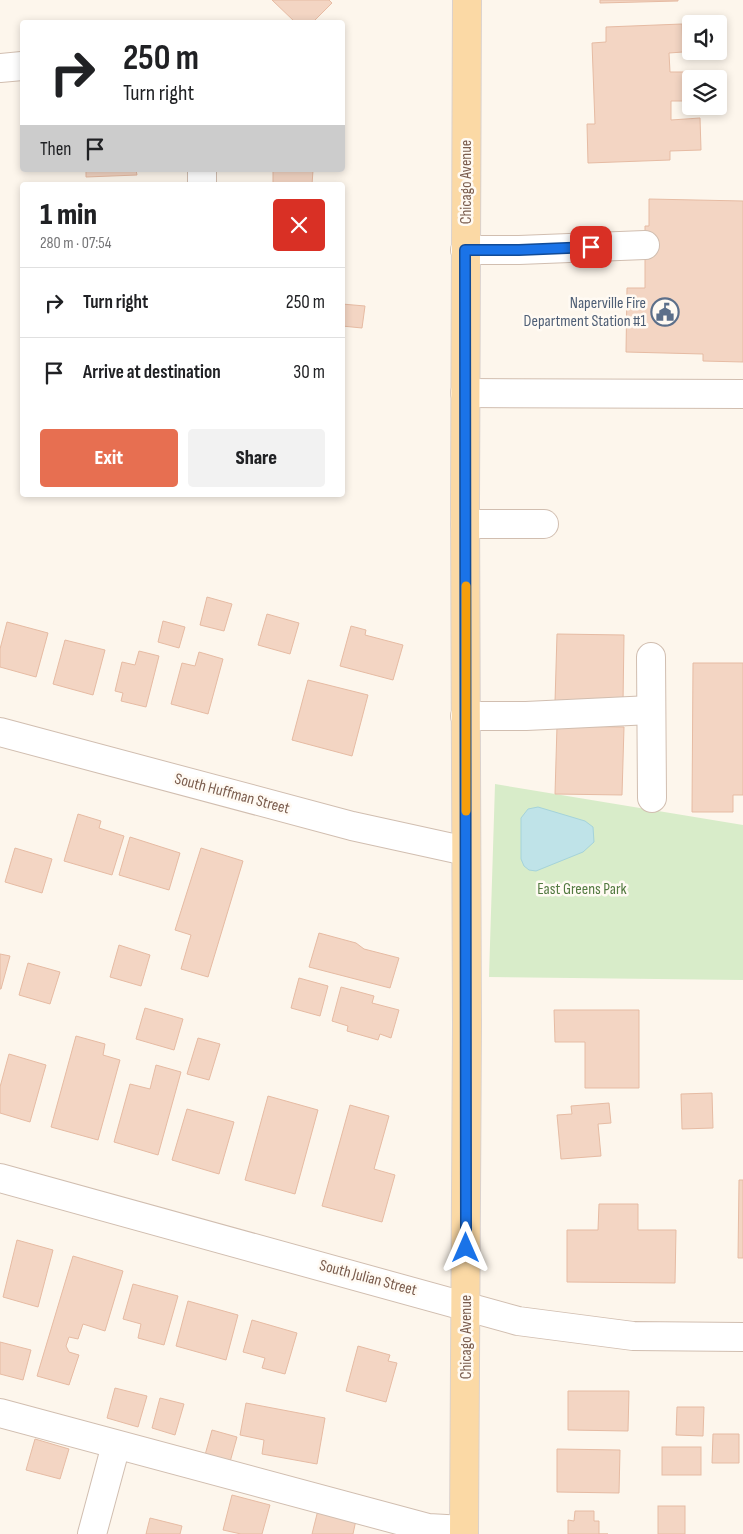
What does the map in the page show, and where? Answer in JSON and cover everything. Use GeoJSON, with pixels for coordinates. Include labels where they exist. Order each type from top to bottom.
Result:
{"type":"FeatureCollection","features":[{"type":"Feature","properties":{"kind":"main road","name":"Chicago Avenue"},"geometry":{"type":"LineString","coordinates":[[464,1532],[466,1306],[465,250],[467,0]]}},
{"type":"Feature","properties":{"kind":"street"},"geometry":{"type":"LineString","coordinates":[[0,68],[20,66]]}},
{"type":"Feature","properties":{"kind":"street"},"geometry":{"type":"LineString","coordinates":[[465,250],[645,245]]}},
{"type":"Feature","properties":{"kind":"street"},"geometry":{"type":"LineString","coordinates":[[465,393],[743,394]]}},
{"type":"Feature","properties":{"kind":"street"},"geometry":{"type":"LineString","coordinates":[[466,524],[544,524]]}},
{"type":"Feature","properties":{"kind":"street"},"geometry":{"type":"LineString","coordinates":[[651,656],[652,798]]}},
{"type":"Feature","properties":{"kind":"street"},"geometry":{"type":"LineString","coordinates":[[466,716],[526,716],[651,710]]}},
{"type":"Feature","properties":{"kind":"street","name":"South Huffman Street"},"geometry":{"type":"LineString","coordinates":[[0,732],[352,826],[466,852]]}},
{"type":"Feature","properties":{"kind":"street","name":"South Julian Street"},"geometry":{"type":"LineString","coordinates":[[0,1178],[518,1320],[593,1332],[633,1336],[743,1337]]}},
{"type":"Feature","properties":{"kind":"street"},"geometry":{"type":"LineString","coordinates":[[0,1413],[428,1528],[464,1532]]}},
{"type":"Feature","properties":{"kind":"street"},"geometry":{"type":"LineString","coordinates":[[92,1534],[116,1445]]}},
{"type":"Feature","properties":{"kind":"green space","name":"East Greens Park"},"geometry":{"type":"Polygon","coordinates":[[[495,784],[743,825],[743,980],[489,977],[495,784]]]}},
{"type":"Feature","properties":{"kind":"water"},"geometry":{"type":"Polygon","coordinates":[[[538,807],[585,821],[593,827],[594,842],[583,852],[536,871],[529,870],[524,866],[521,859],[521,818],[528,809],[538,807]]]}},
{"type":"Feature","properties":{"kind":"building"},"geometry":{"type":"Polygon","coordinates":[[[272,0],[329,0],[332,3],[315,20],[293,20],[272,0]]]}},
{"type":"Feature","properties":{"kind":"building"},"geometry":{"type":"Polygon","coordinates":[[[600,0],[678,0],[678,1],[600,3],[600,0]]]}},
{"type":"Feature","properties":{"kind":"building"},"geometry":{"type":"Polygon","coordinates":[[[682,24],[682,52],[669,53],[670,72],[682,72],[682,101],[671,101],[671,120],[700,118],[701,150],[670,151],[670,160],[588,163],[587,124],[595,124],[592,43],[606,42],[606,27],[682,24]]]}},
{"type":"Feature","properties":{"kind":"building"},"geometry":{"type":"Polygon","coordinates":[[[86,172],[136,172],[137,175],[86,177],[86,172]]]}},
{"type":"Feature","properties":{"kind":"building"},"geometry":{"type":"Polygon","coordinates":[[[273,172],[313,172],[312,182],[273,182],[273,172]]]}},
{"type":"Feature","properties":{"kind":"building"},"geometry":{"type":"Polygon","coordinates":[[[649,199],[743,201],[743,362],[703,361],[703,354],[626,352],[627,288],[645,288],[645,226],[649,226],[649,199]]]}},
{"type":"Feature","properties":{"kind":"building"},"geometry":{"type":"Polygon","coordinates":[[[345,304],[365,306],[362,328],[345,326],[345,304]]]}},
{"type":"Feature","properties":{"kind":"building"},"geometry":{"type":"Polygon","coordinates":[[[207,597],[232,604],[224,631],[200,625],[207,597]]]}},
{"type":"Feature","properties":{"kind":"building"},"geometry":{"type":"Polygon","coordinates":[[[267,614],[299,623],[290,654],[258,645],[267,614]]]}},
{"type":"Feature","properties":{"kind":"building"},"geometry":{"type":"Polygon","coordinates":[[[163,621],[185,627],[179,648],[158,642],[163,621]]]}},
{"type":"Feature","properties":{"kind":"building"},"geometry":{"type":"Polygon","coordinates":[[[7,622],[48,633],[36,677],[0,667],[0,649],[7,622]]]}},
{"type":"Feature","properties":{"kind":"building"},"geometry":{"type":"Polygon","coordinates":[[[351,626],[366,630],[365,635],[403,645],[393,680],[340,666],[351,626]]]}},
{"type":"Feature","properties":{"kind":"building"},"geometry":{"type":"Polygon","coordinates":[[[557,634],[624,635],[623,703],[555,702],[557,634]]]}},
{"type":"Feature","properties":{"kind":"building"},"geometry":{"type":"Polygon","coordinates":[[[65,640],[105,650],[93,695],[53,684],[65,640]]]}},
{"type":"Feature","properties":{"kind":"building"},"geometry":{"type":"Polygon","coordinates":[[[139,651],[159,656],[146,707],[121,701],[123,693],[115,691],[122,662],[135,665],[139,651]]]}},
{"type":"Feature","properties":{"kind":"building"},"geometry":{"type":"Polygon","coordinates":[[[199,652],[223,659],[208,714],[171,704],[182,663],[195,666],[199,652]]]}},
{"type":"Feature","properties":{"kind":"building"},"geometry":{"type":"Polygon","coordinates":[[[693,663],[743,663],[743,795],[733,795],[733,812],[692,812],[693,663]]]}},
{"type":"Feature","properties":{"kind":"building"},"geometry":{"type":"Polygon","coordinates":[[[308,680],[368,695],[352,756],[292,740],[308,680]]]}},
{"type":"Feature","properties":{"kind":"building"},"geometry":{"type":"Polygon","coordinates":[[[557,726],[624,727],[622,795],[555,794],[557,726]]]}},
{"type":"Feature","properties":{"kind":"building"},"geometry":{"type":"Polygon","coordinates":[[[78,814],[101,821],[99,828],[124,836],[112,875],[64,861],[78,814]]]}},
{"type":"Feature","properties":{"kind":"building"},"geometry":{"type":"Polygon","coordinates":[[[130,837],[180,853],[169,890],[119,875],[130,837]]]}},
{"type":"Feature","properties":{"kind":"building"},"geometry":{"type":"Polygon","coordinates":[[[15,848],[52,859],[42,893],[5,882],[15,848]]]}},
{"type":"Feature","properties":{"kind":"building"},"geometry":{"type":"Polygon","coordinates":[[[201,848],[243,861],[208,977],[181,969],[191,935],[175,930],[201,848]]]}},
{"type":"Feature","properties":{"kind":"building"},"geometry":{"type":"Polygon","coordinates":[[[319,933],[356,943],[364,949],[399,958],[390,988],[309,967],[319,933]]]}},
{"type":"Feature","properties":{"kind":"building"},"geometry":{"type":"Polygon","coordinates":[[[119,945],[150,955],[141,986],[110,977],[119,945]]]}},
{"type":"Feature","properties":{"kind":"building"},"geometry":{"type":"Polygon","coordinates":[[[0,954],[10,956],[1,989],[0,989],[0,954]]]}},
{"type":"Feature","properties":{"kind":"building"},"geometry":{"type":"Polygon","coordinates":[[[28,963],[60,972],[50,1004],[19,995],[28,963]]]}},
{"type":"Feature","properties":{"kind":"building"},"geometry":{"type":"Polygon","coordinates":[[[299,978],[328,986],[320,1016],[291,1008],[299,978]]]}},
{"type":"Feature","properties":{"kind":"building"},"geometry":{"type":"Polygon","coordinates":[[[341,987],[374,996],[372,1003],[399,1010],[391,1038],[380,1034],[378,1040],[347,1031],[348,1026],[332,1021],[341,987]]]}},
{"type":"Feature","properties":{"kind":"building"},"geometry":{"type":"Polygon","coordinates":[[[145,1008],[183,1019],[174,1050],[136,1039],[145,1008]]]}},
{"type":"Feature","properties":{"kind":"building"},"geometry":{"type":"Polygon","coordinates":[[[554,1010],[639,1010],[639,1088],[585,1088],[585,1042],[555,1042],[554,1010]]]}},
{"type":"Feature","properties":{"kind":"building"},"geometry":{"type":"Polygon","coordinates":[[[76,1036],[105,1044],[103,1055],[120,1060],[98,1140],[51,1127],[76,1036]]]}},
{"type":"Feature","properties":{"kind":"building"},"geometry":{"type":"Polygon","coordinates":[[[198,1038],[220,1044],[209,1080],[187,1074],[198,1038]]]}},
{"type":"Feature","properties":{"kind":"building"},"geometry":{"type":"Polygon","coordinates":[[[9,1054],[46,1065],[30,1122],[0,1113],[0,1087],[9,1054]]]}},
{"type":"Feature","properties":{"kind":"building"},"geometry":{"type":"Polygon","coordinates":[[[156,1065],[181,1072],[158,1155],[114,1142],[130,1084],[150,1089],[156,1065]]]}},
{"type":"Feature","properties":{"kind":"building"},"geometry":{"type":"Polygon","coordinates":[[[712,1093],[713,1128],[682,1129],[681,1094],[712,1093]]]}},
{"type":"Feature","properties":{"kind":"building"},"geometry":{"type":"Polygon","coordinates":[[[268,1096],[318,1110],[295,1194],[245,1180],[268,1096]]]}},
{"type":"Feature","properties":{"kind":"building"},"geometry":{"type":"Polygon","coordinates":[[[609,1103],[611,1123],[598,1124],[601,1156],[561,1159],[557,1115],[572,1114],[571,1106],[609,1103]]]}},
{"type":"Feature","properties":{"kind":"building"},"geometry":{"type":"Polygon","coordinates":[[[350,1105],[389,1116],[374,1169],[395,1175],[382,1222],[322,1206],[350,1105]]]}},
{"type":"Feature","properties":{"kind":"building"},"geometry":{"type":"Polygon","coordinates":[[[187,1109],[234,1122],[219,1174],[172,1160],[187,1109]]]}},
{"type":"Feature","properties":{"kind":"building"},"geometry":{"type":"Polygon","coordinates":[[[739,1180],[743,1180],[743,1258],[738,1258],[739,1180]]]}},
{"type":"Feature","properties":{"kind":"building"},"geometry":{"type":"Polygon","coordinates":[[[599,1204],[638,1204],[638,1230],[676,1230],[675,1283],[567,1282],[567,1230],[598,1230],[599,1204]]]}},
{"type":"Feature","properties":{"kind":"building"},"geometry":{"type":"Polygon","coordinates":[[[17,1240],[53,1250],[38,1307],[3,1297],[17,1240]]]}},
{"type":"Feature","properties":{"kind":"building"},"geometry":{"type":"Polygon","coordinates":[[[73,1256],[123,1271],[105,1331],[83,1324],[78,1339],[69,1337],[66,1346],[69,1352],[79,1355],[69,1385],[37,1376],[73,1256]]]}},
{"type":"Feature","properties":{"kind":"building"},"geometry":{"type":"Polygon","coordinates":[[[133,1284],[178,1296],[164,1345],[138,1338],[141,1324],[123,1319],[133,1284]]]}},
{"type":"Feature","properties":{"kind":"building"},"geometry":{"type":"Polygon","coordinates":[[[188,1301],[238,1315],[226,1360],[176,1346],[188,1301]]]}},
{"type":"Feature","properties":{"kind":"building"},"geometry":{"type":"Polygon","coordinates":[[[252,1320],[297,1333],[285,1374],[262,1368],[265,1358],[243,1352],[252,1320]]]}},
{"type":"Feature","properties":{"kind":"building"},"geometry":{"type":"Polygon","coordinates":[[[0,1342],[31,1350],[23,1380],[0,1374],[0,1342]]]}},
{"type":"Feature","properties":{"kind":"building"},"geometry":{"type":"Polygon","coordinates":[[[358,1346],[390,1355],[388,1361],[397,1363],[386,1402],[346,1391],[358,1346]]]}},
{"type":"Feature","properties":{"kind":"building"},"geometry":{"type":"Polygon","coordinates":[[[115,1388],[147,1396],[138,1427],[107,1418],[115,1388]]]}},
{"type":"Feature","properties":{"kind":"building"},"geometry":{"type":"Polygon","coordinates":[[[568,1391],[629,1391],[628,1431],[568,1430],[568,1391]]]}},
{"type":"Feature","properties":{"kind":"building"},"geometry":{"type":"Polygon","coordinates":[[[160,1398],[184,1404],[175,1435],[152,1428],[160,1398]]]}},
{"type":"Feature","properties":{"kind":"building"},"geometry":{"type":"Polygon","coordinates":[[[246,1403],[325,1418],[317,1464],[262,1454],[264,1440],[240,1435],[246,1403]]]}},
{"type":"Feature","properties":{"kind":"building"},"geometry":{"type":"Polygon","coordinates":[[[677,1407],[704,1407],[703,1436],[676,1435],[677,1407]]]}},
{"type":"Feature","properties":{"kind":"building"},"geometry":{"type":"Polygon","coordinates":[[[212,1430],[237,1437],[230,1462],[205,1455],[212,1430]]]}},
{"type":"Feature","properties":{"kind":"building"},"geometry":{"type":"Polygon","coordinates":[[[713,1434],[739,1434],[739,1463],[712,1463],[713,1434]]]}},
{"type":"Feature","properties":{"kind":"building"},"geometry":{"type":"Polygon","coordinates":[[[35,1439],[69,1449],[60,1479],[26,1470],[35,1439]]]}},
{"type":"Feature","properties":{"kind":"building"},"geometry":{"type":"Polygon","coordinates":[[[662,1447],[701,1447],[701,1475],[662,1475],[662,1447]]]}},
{"type":"Feature","properties":{"kind":"building"},"geometry":{"type":"Polygon","coordinates":[[[557,1449],[620,1450],[619,1493],[557,1492],[557,1449]]]}},
{"type":"Feature","properties":{"kind":"building"},"geometry":{"type":"Polygon","coordinates":[[[232,1495],[270,1505],[262,1534],[241,1534],[223,1530],[232,1495]]]}},
{"type":"Feature","properties":{"kind":"building"},"geometry":{"type":"Polygon","coordinates":[[[658,1506],[685,1506],[685,1534],[658,1534],[658,1506]]]}},
{"type":"Feature","properties":{"kind":"building"},"geometry":{"type":"Polygon","coordinates":[[[318,1510],[356,1520],[353,1534],[312,1534],[318,1510]]]}},
{"type":"Feature","properties":{"kind":"building"},"geometry":{"type":"Polygon","coordinates":[[[575,1511],[594,1511],[594,1521],[599,1521],[599,1534],[568,1534],[568,1520],[574,1521],[575,1511]]]}},
{"type":"Feature","properties":{"kind":"building"},"geometry":{"type":"Polygon","coordinates":[[[150,1518],[182,1526],[180,1534],[146,1534],[150,1518]]]}},
{"type":"Feature","properties":{"kind":"slow traffic"},"geometry":{"type":"LineString","coordinates":[[466,586],[466,811]]}},
{"type":"Feature","properties":{"kind":"place","name":"Naperville Fire Department Station #1"},"geometry":{"type":"Point","coordinates":[665,312]}},
{"type":"Feature","properties":{"kind":"route"},"geometry":{"type":"LineString","coordinates":[[466,1248],[465,250],[591,247]]}}]}
